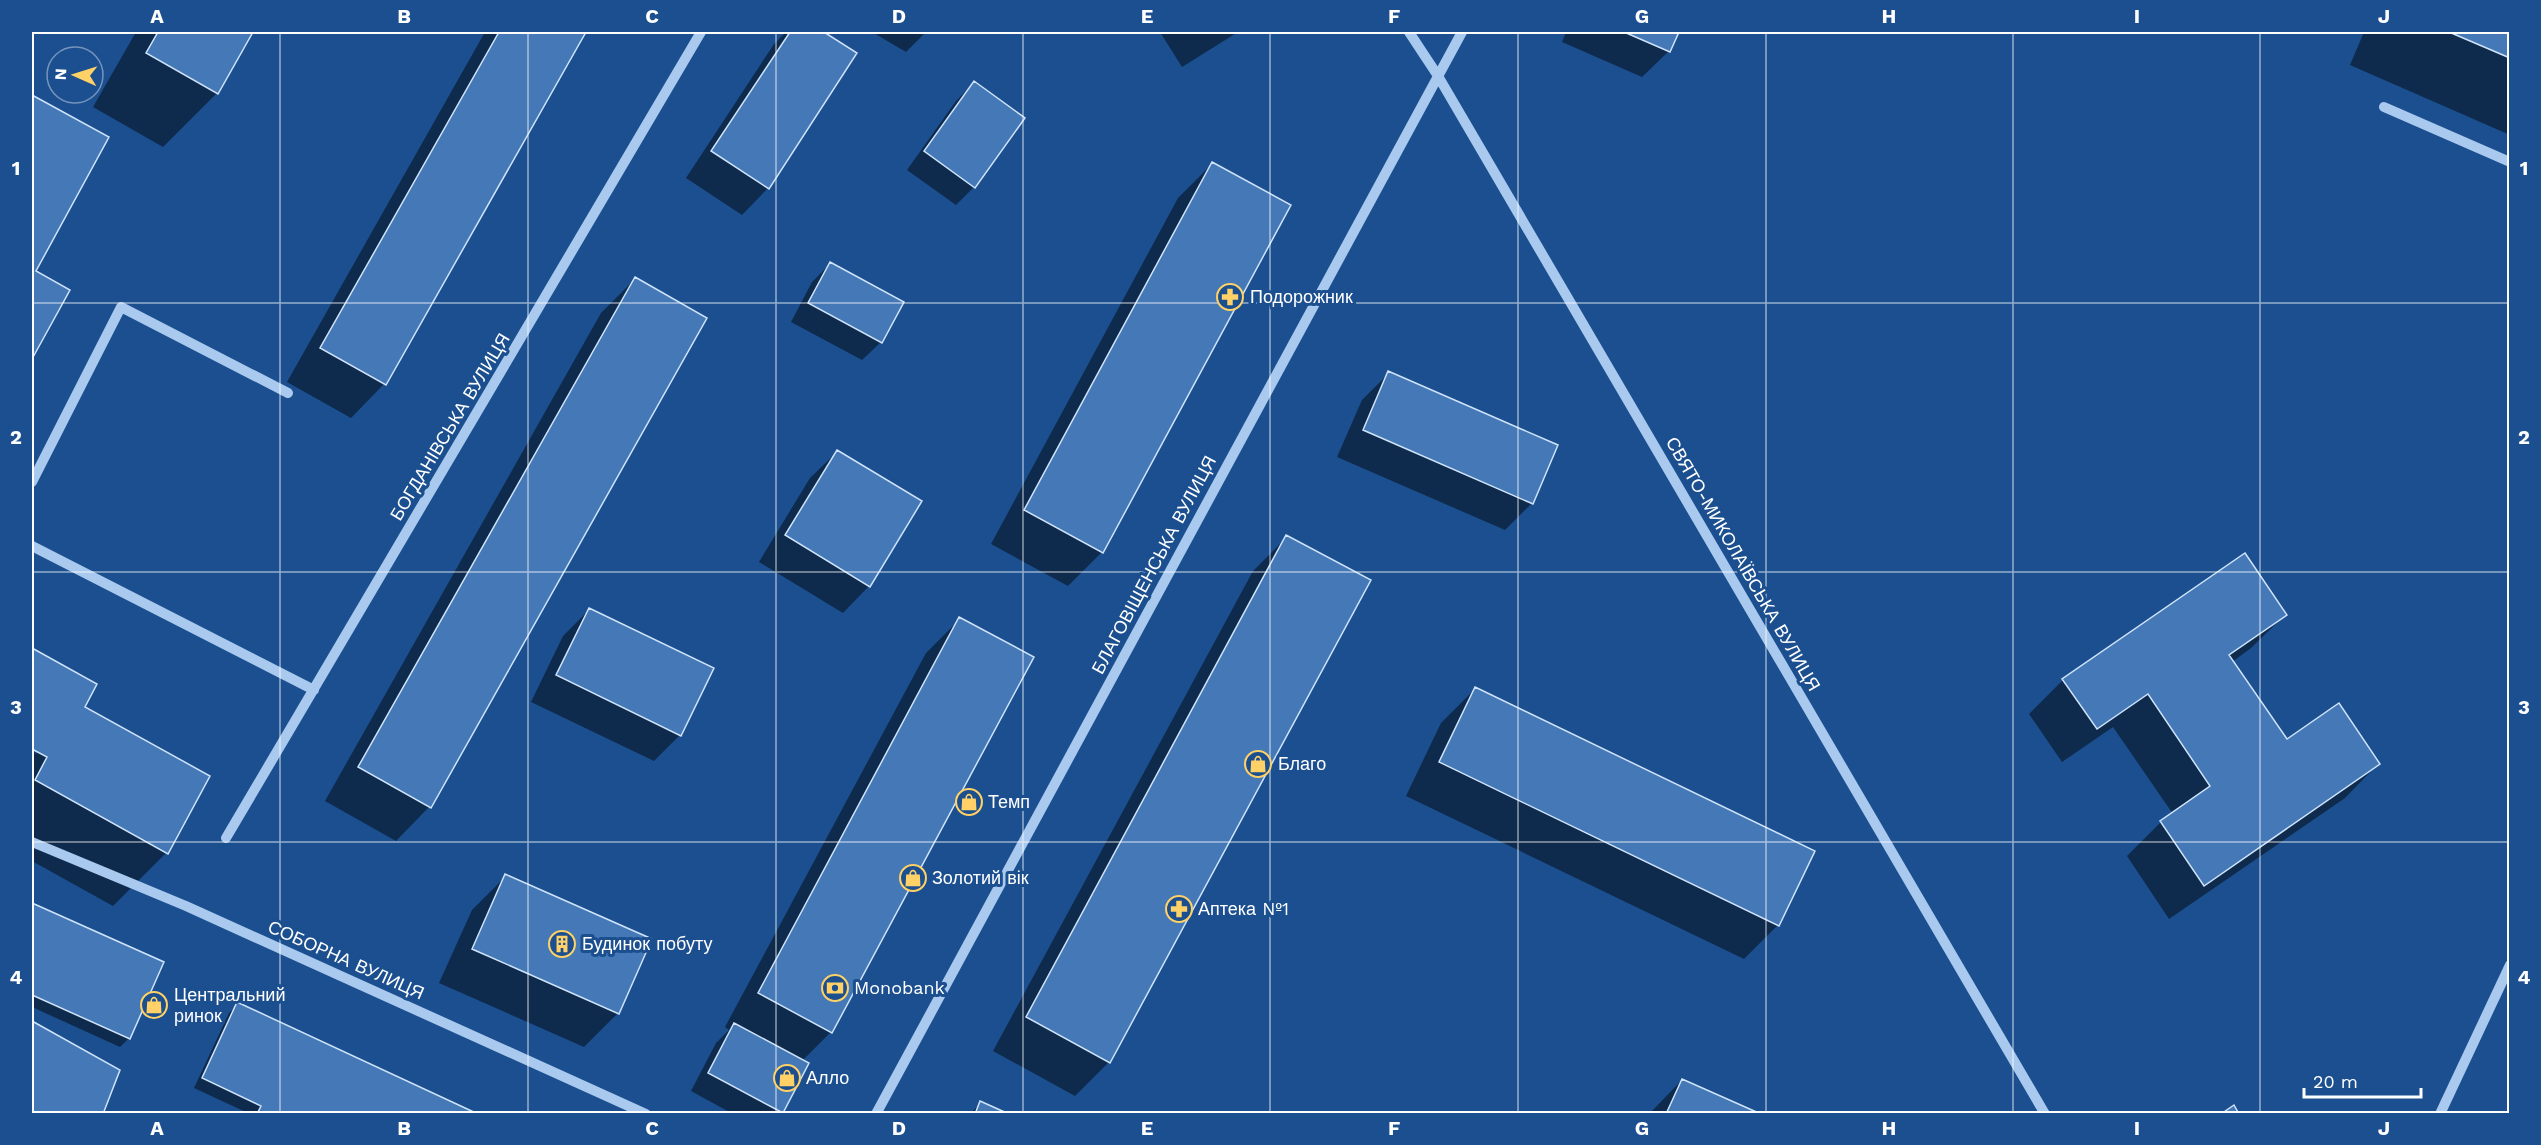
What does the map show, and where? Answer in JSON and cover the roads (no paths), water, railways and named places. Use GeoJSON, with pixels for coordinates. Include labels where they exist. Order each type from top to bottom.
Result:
{"type":"FeatureCollection","features":[{"type":"Feature","properties":{"kind":"street","name":"БОГДАНІВСЬКА ВУЛИЦЯ"},"geometry":{"type":"LineString","coordinates":[[226,838],[702,32]]}},
{"type":"Feature","properties":{"kind":"street","name":"СВЯТО-МИКОЛАЇВСЬКА ВУЛИЦЯ"},"geometry":{"type":"LineString","coordinates":[[1409,32],[1438,76],[2045,1113]]}},
{"type":"Feature","properties":{"kind":"street","name":"БЛАГОВІЩЕНСЬКА ВУЛИЦЯ"},"geometry":{"type":"LineString","coordinates":[[876,1113],[1462,32]]}},
{"type":"Feature","properties":{"kind":"street"},"geometry":{"type":"LineString","coordinates":[[2384,107],[2510,162]]}},
{"type":"Feature","properties":{"kind":"street"},"geometry":{"type":"LineString","coordinates":[[32,482],[121,307],[288,393]]}},
{"type":"Feature","properties":{"kind":"street"},"geometry":{"type":"LineString","coordinates":[[32,546],[314,690]]}},
{"type":"Feature","properties":{"kind":"street","name":"СОБОРНА ВУЛИЦЯ"},"geometry":{"type":"LineString","coordinates":[[32,842],[186,906],[646,1113]]}},
{"type":"Feature","properties":{"kind":"street"},"geometry":{"type":"LineString","coordinates":[[2440,1113],[2510,964]]}},
{"type":"Feature","properties":{"kind":"place","name":"Подорожник"},"geometry":{"type":"Point","coordinates":[1230,297]}},
{"type":"Feature","properties":{"kind":"place","name":"Благо"},"geometry":{"type":"Point","coordinates":[1258,764]}},
{"type":"Feature","properties":{"kind":"place","name":"Темп"},"geometry":{"type":"Point","coordinates":[969,802]}},
{"type":"Feature","properties":{"kind":"place","name":"Золотий вік"},"geometry":{"type":"Point","coordinates":[913,878]}},
{"type":"Feature","properties":{"kind":"place","name":"Аптека №1"},"geometry":{"type":"Point","coordinates":[1179,909]}},
{"type":"Feature","properties":{"kind":"place","name":"Будинок побуту"},"geometry":{"type":"Point","coordinates":[562,944]}},
{"type":"Feature","properties":{"kind":"place","name":"Monobank"},"geometry":{"type":"Point","coordinates":[835,988]}},
{"type":"Feature","properties":{"kind":"place","name":"Центральний ринок"},"geometry":{"type":"Point","coordinates":[154,1005]}},
{"type":"Feature","properties":{"kind":"place","name":"Алло"},"geometry":{"type":"Point","coordinates":[787,1078]}}]}
